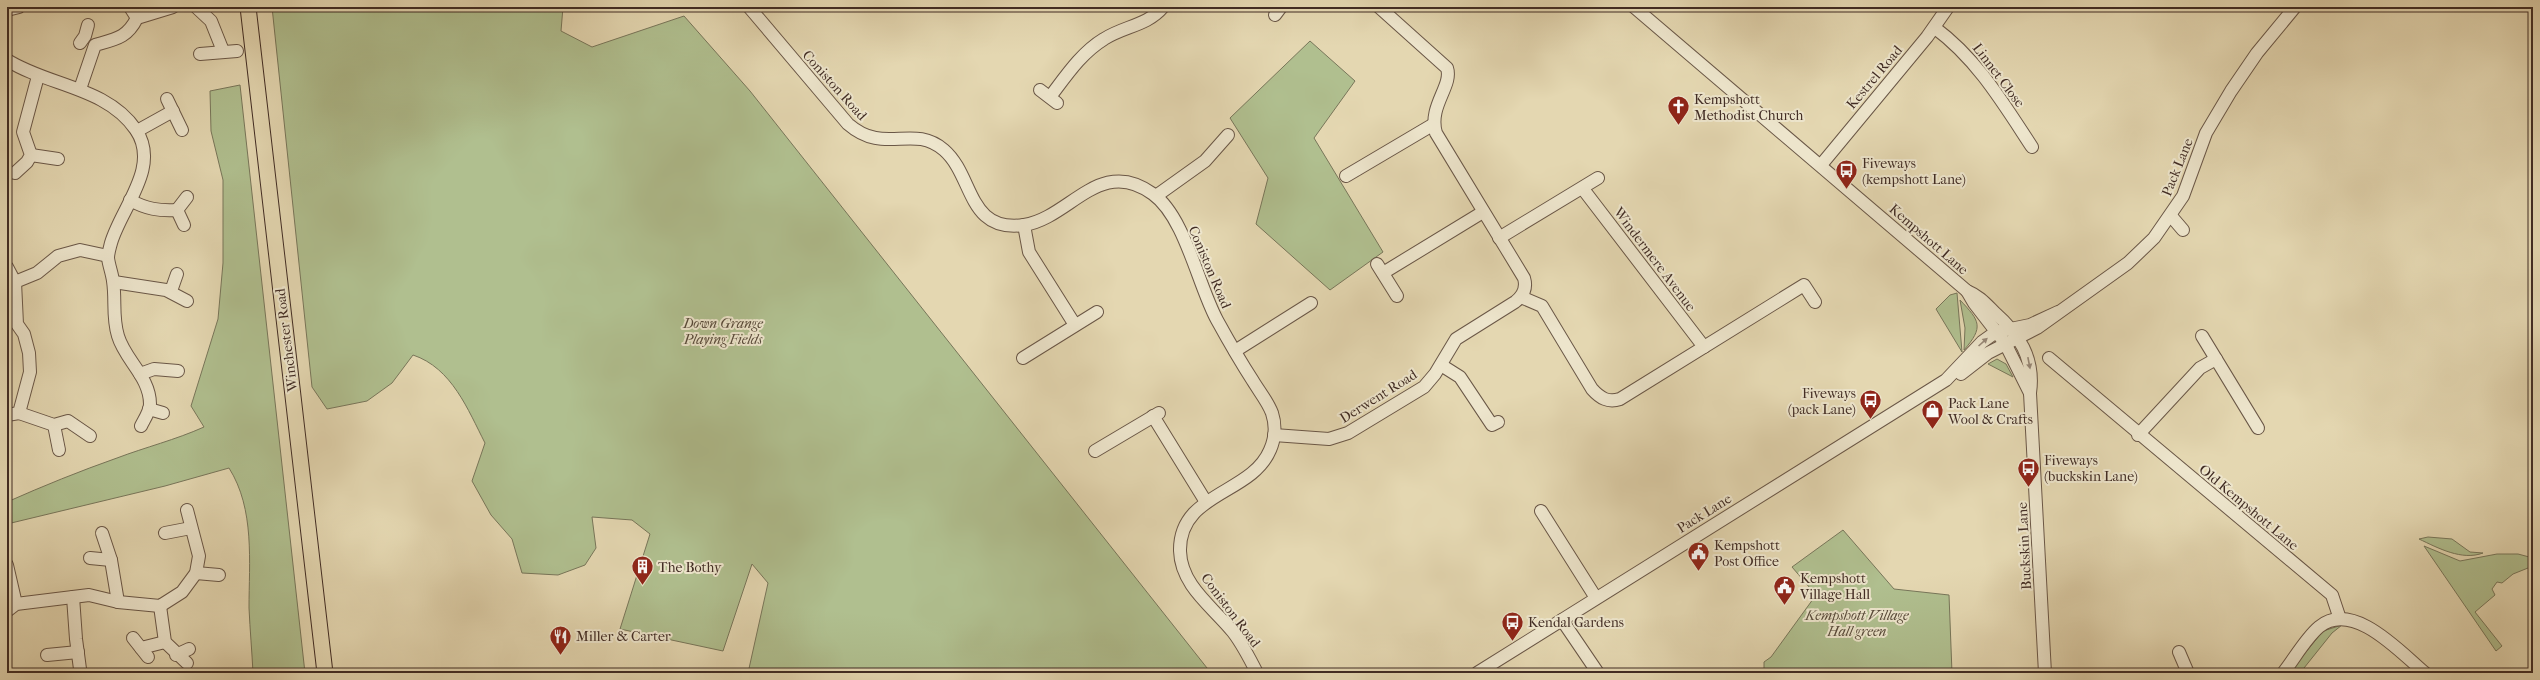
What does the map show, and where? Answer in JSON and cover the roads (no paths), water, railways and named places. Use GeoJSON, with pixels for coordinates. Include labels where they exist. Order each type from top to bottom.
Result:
{"type":"FeatureCollection","features":[{"type":"Feature","properties":{"kind":"main road","name":"Winchester Road"},"geometry":{"type":"LineString","coordinates":[[248,7],[325,673]]}},
{"type":"Feature","properties":{"kind":"street"},"geometry":{"type":"LineString","coordinates":[[7,10],[19,7]]}},
{"type":"Feature","properties":{"kind":"street"},"geometry":{"type":"LineString","coordinates":[[130,7],[137,18]]}},
{"type":"Feature","properties":{"kind":"street"},"geometry":{"type":"LineString","coordinates":[[196,7],[211,21],[223,51]]}},
{"type":"Feature","properties":{"kind":"street","name":"Coniston Road"},"geometry":{"type":"LineString","coordinates":[[749,7],[834,109],[854,130],[876,140],[919,138],[938,146],[951,158],[971,198],[980,210],[1000,223],[1024,225],[1038,221],[1084,192],[1107,183],[1132,184],[1156,196],[1176,224],[1216,318],[1271,411],[1274,435],[1269,454],[1258,469],[1206,502],[1188,518],[1183,530],[1180,549],[1183,568],[1202,598],[1242,645],[1256,673]]}},
{"type":"Feature","properties":{"kind":"street"},"geometry":{"type":"LineString","coordinates":[[1049,97],[1092,47],[1112,34],[1150,19],[1163,7]]}},
{"type":"Feature","properties":{"kind":"street"},"geometry":{"type":"LineString","coordinates":[[1379,7],[1447,68],[1448,77],[1436,107],[1434,124],[1447,154],[1524,278],[1525,286],[1522,297],[1542,306],[1592,389],[1606,400],[1620,399],[1804,285],[1815,302]]}},
{"type":"Feature","properties":{"kind":"street","name":"Kempshott Lane"},"geometry":{"type":"LineString","coordinates":[[1634,7],[1967,291],[1996,332]]}},
{"type":"Feature","properties":{"kind":"street","name":"Kestrel Road"},"geometry":{"type":"LineString","coordinates":[[1821,165],[1934,28],[1948,7]]}},
{"type":"Feature","properties":{"kind":"street","name":"Pack Lane"},"geometry":{"type":"LineString","coordinates":[[1946,380],[1982,342],[1996,332],[2014,332],[2058,312],[2128,263],[2154,238],[2171,216],[2186,191],[2206,133],[2230,91],[2257,53],[2295,7]]}},
{"type":"Feature","properties":{"kind":"street"},"geometry":{"type":"LineString","coordinates":[[95,45],[122,37],[130,31],[137,18],[169,8]]}},
{"type":"Feature","properties":{"kind":"street","name":"Linnet Close"},"geometry":{"type":"LineString","coordinates":[[1934,28],[1954,42],[1974,63],[2032,147]]}},
{"type":"Feature","properties":{"kind":"street"},"geometry":{"type":"LineString","coordinates":[[84,35],[95,45]]}},
{"type":"Feature","properties":{"kind":"street"},"geometry":{"type":"LineString","coordinates":[[80,90],[95,45]]}},
{"type":"Feature","properties":{"kind":"street"},"geometry":{"type":"LineString","coordinates":[[200,54],[237,51]]}},
{"type":"Feature","properties":{"kind":"street"},"geometry":{"type":"LineString","coordinates":[[7,60],[38,76],[80,90],[112,108],[124,116],[137,131],[145,152],[136,191],[120,217],[108,256],[114,282],[114,311],[118,337],[140,374],[148,394],[149,409],[141,426]]}},
{"type":"Feature","properties":{"kind":"street"},"geometry":{"type":"LineString","coordinates":[[31,156],[23,132],[38,76]]}},
{"type":"Feature","properties":{"kind":"street"},"geometry":{"type":"LineString","coordinates":[[167,99],[182,130]]}},
{"type":"Feature","properties":{"kind":"street"},"geometry":{"type":"LineString","coordinates":[[137,131],[173,111]]}},
{"type":"Feature","properties":{"kind":"street"},"geometry":{"type":"LineString","coordinates":[[1346,176],[1434,124]]}},
{"type":"Feature","properties":{"kind":"street"},"geometry":{"type":"LineString","coordinates":[[1156,196],[1205,161],[1222,137]]}},
{"type":"Feature","properties":{"kind":"street"},"geometry":{"type":"LineString","coordinates":[[31,156],[58,159]]}},
{"type":"Feature","properties":{"kind":"street"},"geometry":{"type":"LineString","coordinates":[[15,174],[31,156]]}},
{"type":"Feature","properties":{"kind":"street"},"geometry":{"type":"LineString","coordinates":[[1498,238],[1583,189],[1598,178]]}},
{"type":"Feature","properties":{"kind":"street","name":"Windermere Avenue"},"geometry":{"type":"LineString","coordinates":[[1583,189],[1704,347]]}},
{"type":"Feature","properties":{"kind":"street"},"geometry":{"type":"LineString","coordinates":[[178,210],[186,197]]}},
{"type":"Feature","properties":{"kind":"street"},"geometry":{"type":"LineString","coordinates":[[130,200],[145,208],[163,211],[178,210]]}},
{"type":"Feature","properties":{"kind":"street"},"geometry":{"type":"LineString","coordinates":[[178,210],[184,225]]}},
{"type":"Feature","properties":{"kind":"street"},"geometry":{"type":"LineString","coordinates":[[1398,296],[1380,268],[1482,212]]}},
{"type":"Feature","properties":{"kind":"street"},"geometry":{"type":"LineString","coordinates":[[2171,216],[2183,230]]}},
{"type":"Feature","properties":{"kind":"street"},"geometry":{"type":"LineString","coordinates":[[1024,225],[1029,252],[1075,325]]}},
{"type":"Feature","properties":{"kind":"street"},"geometry":{"type":"LineString","coordinates":[[15,282],[37,273],[58,256],[80,250],[108,256]]}},
{"type":"Feature","properties":{"kind":"street"},"geometry":{"type":"LineString","coordinates":[[7,267],[15,282],[16,324],[24,334],[29,353],[30,372],[13,414],[54,425],[68,421],[90,436]]}},
{"type":"Feature","properties":{"kind":"street"},"geometry":{"type":"LineString","coordinates":[[171,291],[177,274]]}},
{"type":"Feature","properties":{"kind":"street"},"geometry":{"type":"LineString","coordinates":[[114,282],[171,291],[187,301]]}},
{"type":"Feature","properties":{"kind":"street","name":"Kempshott Lane"},"geometry":{"type":"LineString","coordinates":[[1967,291],[1981,298],[2014,332]]}},
{"type":"Feature","properties":{"kind":"street","name":"Derwent Road"},"geometry":{"type":"LineString","coordinates":[[1274,435],[1330,439],[1341,437],[1424,387],[1441,365],[1456,339],[1522,297]]}},
{"type":"Feature","properties":{"kind":"street"},"geometry":{"type":"LineString","coordinates":[[1235,351],[1311,304]]}},
{"type":"Feature","properties":{"kind":"street"},"geometry":{"type":"LineString","coordinates":[[1028,351],[1097,312]]}},
{"type":"Feature","properties":{"kind":"street","name":"Buckskin Lane"},"geometry":{"type":"LineString","coordinates":[[1996,332],[2005,343],[2030,393]]}},
{"type":"Feature","properties":{"kind":"street","name":"Pack Lane"},"geometry":{"type":"LineString","coordinates":[[1477,673],[1946,380],[1960,375],[2005,343],[2014,332]]}},
{"type":"Feature","properties":{"kind":"street","name":"Buckskin Lane"},"geometry":{"type":"LineString","coordinates":[[2014,332],[2029,359],[2032,382],[2030,393],[2045,673]]}},
{"type":"Feature","properties":{"kind":"street"},"geometry":{"type":"LineString","coordinates":[[2202,336],[2258,428]]}},
{"type":"Feature","properties":{"kind":"street","name":"Old Kempshott Lane"},"geometry":{"type":"LineString","coordinates":[[2049,358],[2138,435],[2332,595],[2340,619]]}},
{"type":"Feature","properties":{"kind":"street"},"geometry":{"type":"LineString","coordinates":[[2138,435],[2200,368],[2216,360]]}},
{"type":"Feature","properties":{"kind":"street"},"geometry":{"type":"LineString","coordinates":[[1441,365],[1460,377],[1492,425],[1498,422]]}},
{"type":"Feature","properties":{"kind":"street"},"geometry":{"type":"LineString","coordinates":[[140,374],[154,369],[178,371]]}},
{"type":"Feature","properties":{"kind":"street"},"geometry":{"type":"LineString","coordinates":[[149,409],[163,414]]}},
{"type":"Feature","properties":{"kind":"street"},"geometry":{"type":"LineString","coordinates":[[1095,451],[1157,414],[1206,502]]}},
{"type":"Feature","properties":{"kind":"street"},"geometry":{"type":"LineString","coordinates":[[54,425],[59,450]]}},
{"type":"Feature","properties":{"kind":"street"},"geometry":{"type":"LineString","coordinates":[[7,565],[11,608],[89,595],[118,602],[160,606],[182,592],[196,573],[199,556],[187,510]]}},
{"type":"Feature","properties":{"kind":"street"},"geometry":{"type":"LineString","coordinates":[[1541,511],[1596,598]]}},
{"type":"Feature","properties":{"kind":"street"},"geometry":{"type":"LineString","coordinates":[[164,533],[191,528]]}},
{"type":"Feature","properties":{"kind":"street"},"geometry":{"type":"LineString","coordinates":[[102,533],[111,560],[118,602]]}},
{"type":"Feature","properties":{"kind":"street"},"geometry":{"type":"LineString","coordinates":[[90,558],[111,560]]}},
{"type":"Feature","properties":{"kind":"street"},"geometry":{"type":"LineString","coordinates":[[196,573],[219,575]]}},
{"type":"Feature","properties":{"kind":"street"},"geometry":{"type":"LineString","coordinates":[[74,597],[80,669]]}},
{"type":"Feature","properties":{"kind":"street"},"geometry":{"type":"LineString","coordinates":[[160,606],[165,642],[176,655],[187,663]]}},
{"type":"Feature","properties":{"kind":"street"},"geometry":{"type":"LineString","coordinates":[[2283,673],[2318,628],[2340,619],[2350,619],[2365,624],[2425,673]]}},
{"type":"Feature","properties":{"kind":"street"},"geometry":{"type":"LineString","coordinates":[[1562,620],[1598,673]]}},
{"type":"Feature","properties":{"kind":"street"},"geometry":{"type":"LineString","coordinates":[[132,638],[144,652],[165,642]]}},
{"type":"Feature","properties":{"kind":"street"},"geometry":{"type":"LineString","coordinates":[[176,655],[189,649]]}},
{"type":"Feature","properties":{"kind":"street"},"geometry":{"type":"LineString","coordinates":[[47,655],[78,652]]}},
{"type":"Feature","properties":{"kind":"street"},"geometry":{"type":"LineString","coordinates":[[2179,652],[2188,673]]}},
{"type":"Feature","properties":{"kind":"place","name":"Kempshott Methodist Church"},"geometry":{"type":"Point","coordinates":[1679,126]}},
{"type":"Feature","properties":{"kind":"place","name":"Fiveways (kempshott Lane)"},"geometry":{"type":"Point","coordinates":[1846,190]}},
{"type":"Feature","properties":{"kind":"place","name":"Fiveways (pack Lane)"},"geometry":{"type":"Point","coordinates":[1871,420]}},
{"type":"Feature","properties":{"kind":"place","name":"Pack Lane Wool & Crafts"},"geometry":{"type":"Point","coordinates":[1932,430]}},
{"type":"Feature","properties":{"kind":"place","name":"Fiveways (buckskin Lane)"},"geometry":{"type":"Point","coordinates":[2029,488]}},
{"type":"Feature","properties":{"kind":"place","name":"Kempshott Post Office"},"geometry":{"type":"Point","coordinates":[1699,572]}},
{"type":"Feature","properties":{"kind":"place","name":"The Bothy"},"geometry":{"type":"Point","coordinates":[642,586]}},
{"type":"Feature","properties":{"kind":"place","name":"Kempshott Village Hall"},"geometry":{"type":"Point","coordinates":[1785,606]}},
{"type":"Feature","properties":{"kind":"place","name":"Kendal Gardens"},"geometry":{"type":"Point","coordinates":[1513,642]}},
{"type":"Feature","properties":{"kind":"place","name":"Miller & Carter"},"geometry":{"type":"Point","coordinates":[561,656]}},
{"type":"Feature","properties":{"kind":"park label","name":"Down Grange Playing Fields"},"geometry":{"type":"Point","coordinates":[723,332]}},
{"type":"Feature","properties":{"kind":"park label","name":"Kempshott Village Hall green"},"geometry":{"type":"Point","coordinates":[1857,624]}}]}
